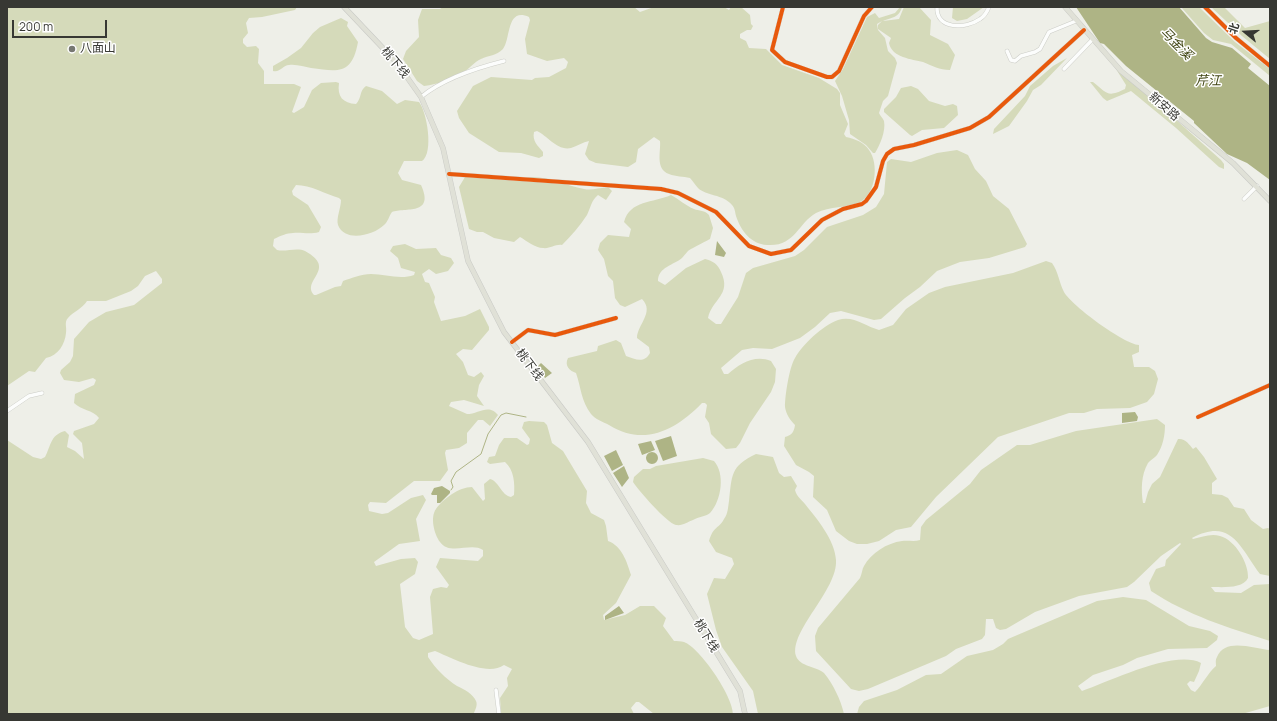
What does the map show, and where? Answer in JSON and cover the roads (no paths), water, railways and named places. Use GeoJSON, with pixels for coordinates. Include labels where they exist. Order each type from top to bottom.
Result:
{"type":"FeatureCollection","features":[{"type":"Feature","properties":{"kind":"main road","name":"桃下线"},"geometry":{"type":"LineString","coordinates":[[344,7],[397,63],[421,97],[438,135],[449,174],[468,261],[504,332],[592,449],[740,691],[745,714]]}},
{"type":"Feature","properties":{"kind":"main road","name":"新安路"},"geometry":{"type":"LineString","coordinates":[[1065,7],[1092,40],[1121,71],[1233,163],[1270,201]]}},
{"type":"Feature","properties":{"kind":"street"},"geometry":{"type":"LineString","coordinates":[[783,7],[772,50],[785,62],[827,78],[832,77],[839,71],[864,16],[872,7]]}},
{"type":"Feature","properties":{"kind":"street"},"geometry":{"type":"LineString","coordinates":[[936,7],[942,22],[954,26],[976,22],[985,15],[989,7]]}},
{"type":"Feature","properties":{"kind":"street"},"geometry":{"type":"LineString","coordinates":[[1205,7],[1236,38],[1270,66]]}},
{"type":"Feature","properties":{"kind":"street"},"geometry":{"type":"LineString","coordinates":[[1007,51],[1011,60],[1015,61],[1021,56],[1040,49],[1050,32],[1076,21]]}},
{"type":"Feature","properties":{"kind":"street"},"geometry":{"type":"LineString","coordinates":[[449,174],[661,189],[678,192],[716,212],[750,246],[771,254],[791,250],[822,220],[843,209],[862,204],[866,201],[876,187],[883,161],[894,149],[914,145],[970,128],[989,117],[1084,30]]}},
{"type":"Feature","properties":{"kind":"street"},"geometry":{"type":"LineString","coordinates":[[1064,68],[1092,40]]}},
{"type":"Feature","properties":{"kind":"street"},"geometry":{"type":"LineString","coordinates":[[421,97],[428,91],[474,69],[504,61]]}},
{"type":"Feature","properties":{"kind":"street"},"geometry":{"type":"LineString","coordinates":[[1244,198],[1257,186]]}},
{"type":"Feature","properties":{"kind":"street"},"geometry":{"type":"LineString","coordinates":[[512,342],[528,330],[551,336],[616,318]]}},
{"type":"Feature","properties":{"kind":"street"},"geometry":{"type":"LineString","coordinates":[[1198,417],[1270,385]]}},
{"type":"Feature","properties":{"kind":"street"},"geometry":{"type":"LineString","coordinates":[[7,410],[29,396],[42,393]]}},
{"type":"Feature","properties":{"kind":"street"},"geometry":{"type":"LineString","coordinates":[[496,690],[499,714]]}},
{"type":"Feature","properties":{"kind":"water","name":"芹江"},"geometry":{"type":"Polygon","coordinates":[[[1076,7],[1179,7],[1206,38],[1212,42],[1232,48],[1251,64],[1248,68],[1270,86],[1270,180],[1247,163],[1227,154],[1194,123],[1194,121],[1126,66],[1104,44],[1100,43],[1076,7]]]}},
{"type":"Feature","properties":{"kind":"water"},"geometry":{"type":"Polygon","coordinates":[[[717,241],[726,253],[724,257],[715,255],[717,241]]]}},
{"type":"Feature","properties":{"kind":"water"},"geometry":{"type":"Polygon","coordinates":[[[541,363],[552,373],[545,378],[537,367],[541,363]]]}},
{"type":"Feature","properties":{"kind":"water"},"geometry":{"type":"Polygon","coordinates":[[[1135,412],[1138,417],[1137,421],[1122,423],[1122,413],[1135,412]]]}},
{"type":"Feature","properties":{"kind":"water"},"geometry":{"type":"Polygon","coordinates":[[[671,436],[677,456],[663,461],[655,441],[671,436]]]}},
{"type":"Feature","properties":{"kind":"water"},"geometry":{"type":"Polygon","coordinates":[[[651,441],[655,450],[642,455],[638,444],[651,441]]]}},
{"type":"Feature","properties":{"kind":"water"},"geometry":{"type":"Polygon","coordinates":[[[616,450],[623,465],[612,471],[604,456],[616,450]]]}},
{"type":"Feature","properties":{"kind":"water"},"geometry":{"type":"Polygon","coordinates":[[[650,452],[654,452],[658,458],[654,464],[650,464],[646,460],[646,456],[650,452]]]}},
{"type":"Feature","properties":{"kind":"water"},"geometry":{"type":"Polygon","coordinates":[[[624,466],[629,478],[622,487],[613,473],[624,466]]]}},
{"type":"Feature","properties":{"kind":"water"},"geometry":{"type":"Polygon","coordinates":[[[442,486],[450,491],[450,493],[440,503],[437,503],[437,495],[431,494],[434,488],[442,486]]]}},
{"type":"Feature","properties":{"kind":"water"},"geometry":{"type":"Polygon","coordinates":[[[619,606],[624,613],[605,620],[605,616],[619,606]]]}},
{"type":"Feature","properties":{"kind":"waterway"},"geometry":{"type":"LineString","coordinates":[[451,490],[453,487],[451,481],[456,472],[481,454],[488,434],[501,415],[506,413],[526,417]]}},
{"type":"Feature","properties":{"kind":"place","name":"八面山"},"geometry":{"type":"Point","coordinates":[72,49]}},
{"type":"Feature","properties":{"kind":"water label","name":"马金溪"},"geometry":{"type":"Point","coordinates":[1176,44]}}]}
